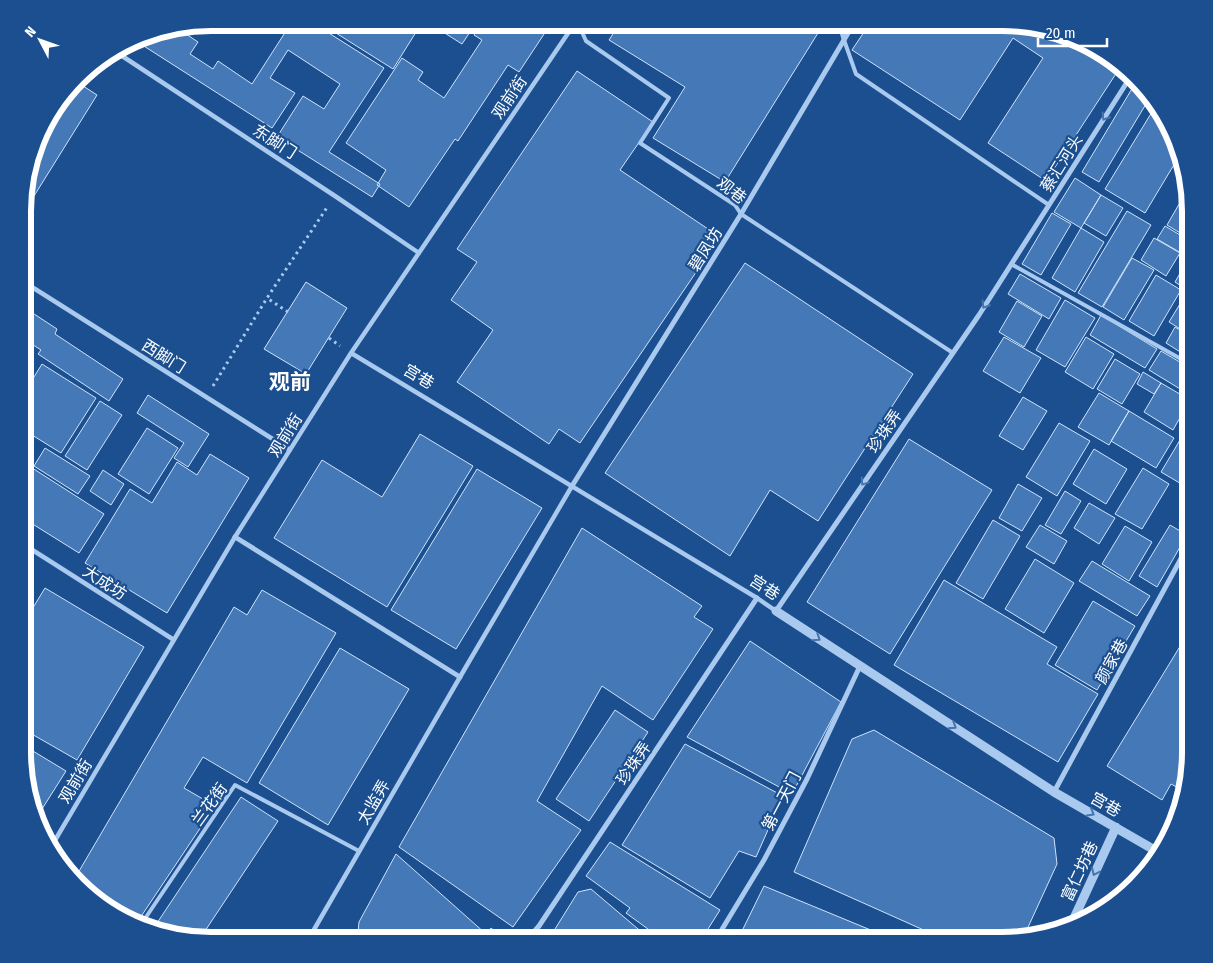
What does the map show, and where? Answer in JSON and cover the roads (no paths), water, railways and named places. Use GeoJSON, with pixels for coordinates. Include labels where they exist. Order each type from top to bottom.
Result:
{"type":"FeatureCollection","features":[{"type":"Feature","properties":{"kind":"street","name":"观前街"},"geometry":{"type":"LineString","coordinates":[[55,841],[235,537],[351,353],[571,31]]}},
{"type":"Feature","properties":{"kind":"street"},"geometry":{"type":"LineString","coordinates":[[841,31],[844,40]]}},
{"type":"Feature","properties":{"kind":"street","name":"碧凤坊"},"geometry":{"type":"LineString","coordinates":[[572,486],[741,214],[849,31]]}},
{"type":"Feature","properties":{"kind":"street","name":"东脚门"},"geometry":{"type":"LineString","coordinates":[[121,55],[419,252]]}},
{"type":"Feature","properties":{"kind":"street","name":"蔡汇河头"},"geometry":{"type":"LineString","coordinates":[[1011,264],[1127,82]]}},
{"type":"Feature","properties":{"kind":"street","name":"珍珠弄"},"geometry":{"type":"LineString","coordinates":[[776,611],[953,353],[1011,264]]}},
{"type":"Feature","properties":{"kind":"street","name":"西脚门"},"geometry":{"type":"LineString","coordinates":[[31,286],[290,450]]}},
{"type":"Feature","properties":{"kind":"street","name":"宫巷"},"geometry":{"type":"LineString","coordinates":[[351,353],[757,598],[1054,792],[1153,849]]}},
{"type":"Feature","properties":{"kind":"street","name":"太监弄"},"geometry":{"type":"LineString","coordinates":[[312,932],[572,486]]}},
{"type":"Feature","properties":{"kind":"street"},"geometry":{"type":"LineString","coordinates":[[235,537],[460,677]]}},
{"type":"Feature","properties":{"kind":"street","name":"大成坊"},"geometry":{"type":"LineString","coordinates":[[31,549],[174,640]]}},
{"type":"Feature","properties":{"kind":"street","name":"颜家巷"},"geometry":{"type":"LineString","coordinates":[[1054,792],[1182,556]]}},
{"type":"Feature","properties":{"kind":"street","name":"珍珠弄"},"geometry":{"type":"LineString","coordinates":[[534,932],[757,598]]}},
{"type":"Feature","properties":{"kind":"street","name":"第一天门"},"geometry":{"type":"LineString","coordinates":[[721,931],[764,860],[807,778],[860,666]]}},
{"type":"Feature","properties":{"kind":"street","name":"富仁坊巷"},"geometry":{"type":"LineString","coordinates":[[1075,916],[1116,828]]}},
{"type":"Feature","properties":{"kind":"lane","name":"观巷"},"geometry":{"type":"LineString","coordinates":[[581,31],[586,41],[669,98],[640,143],[735,205],[741,214],[953,353]]}},
{"type":"Feature","properties":{"kind":"lane"},"geometry":{"type":"LineString","coordinates":[[844,40],[856,74],[1049,205]]}},
{"type":"Feature","properties":{"kind":"lane"},"geometry":{"type":"LineString","coordinates":[[1011,264],[1182,360]]}},
{"type":"Feature","properties":{"kind":"lane","name":"兰花街"},"geometry":{"type":"LineString","coordinates":[[145,919],[235,785],[359,851]]}},
{"type":"Feature","properties":{"kind":"district","name":"观前"},"geometry":{"type":"Point","coordinates":[290,382]}}]}
